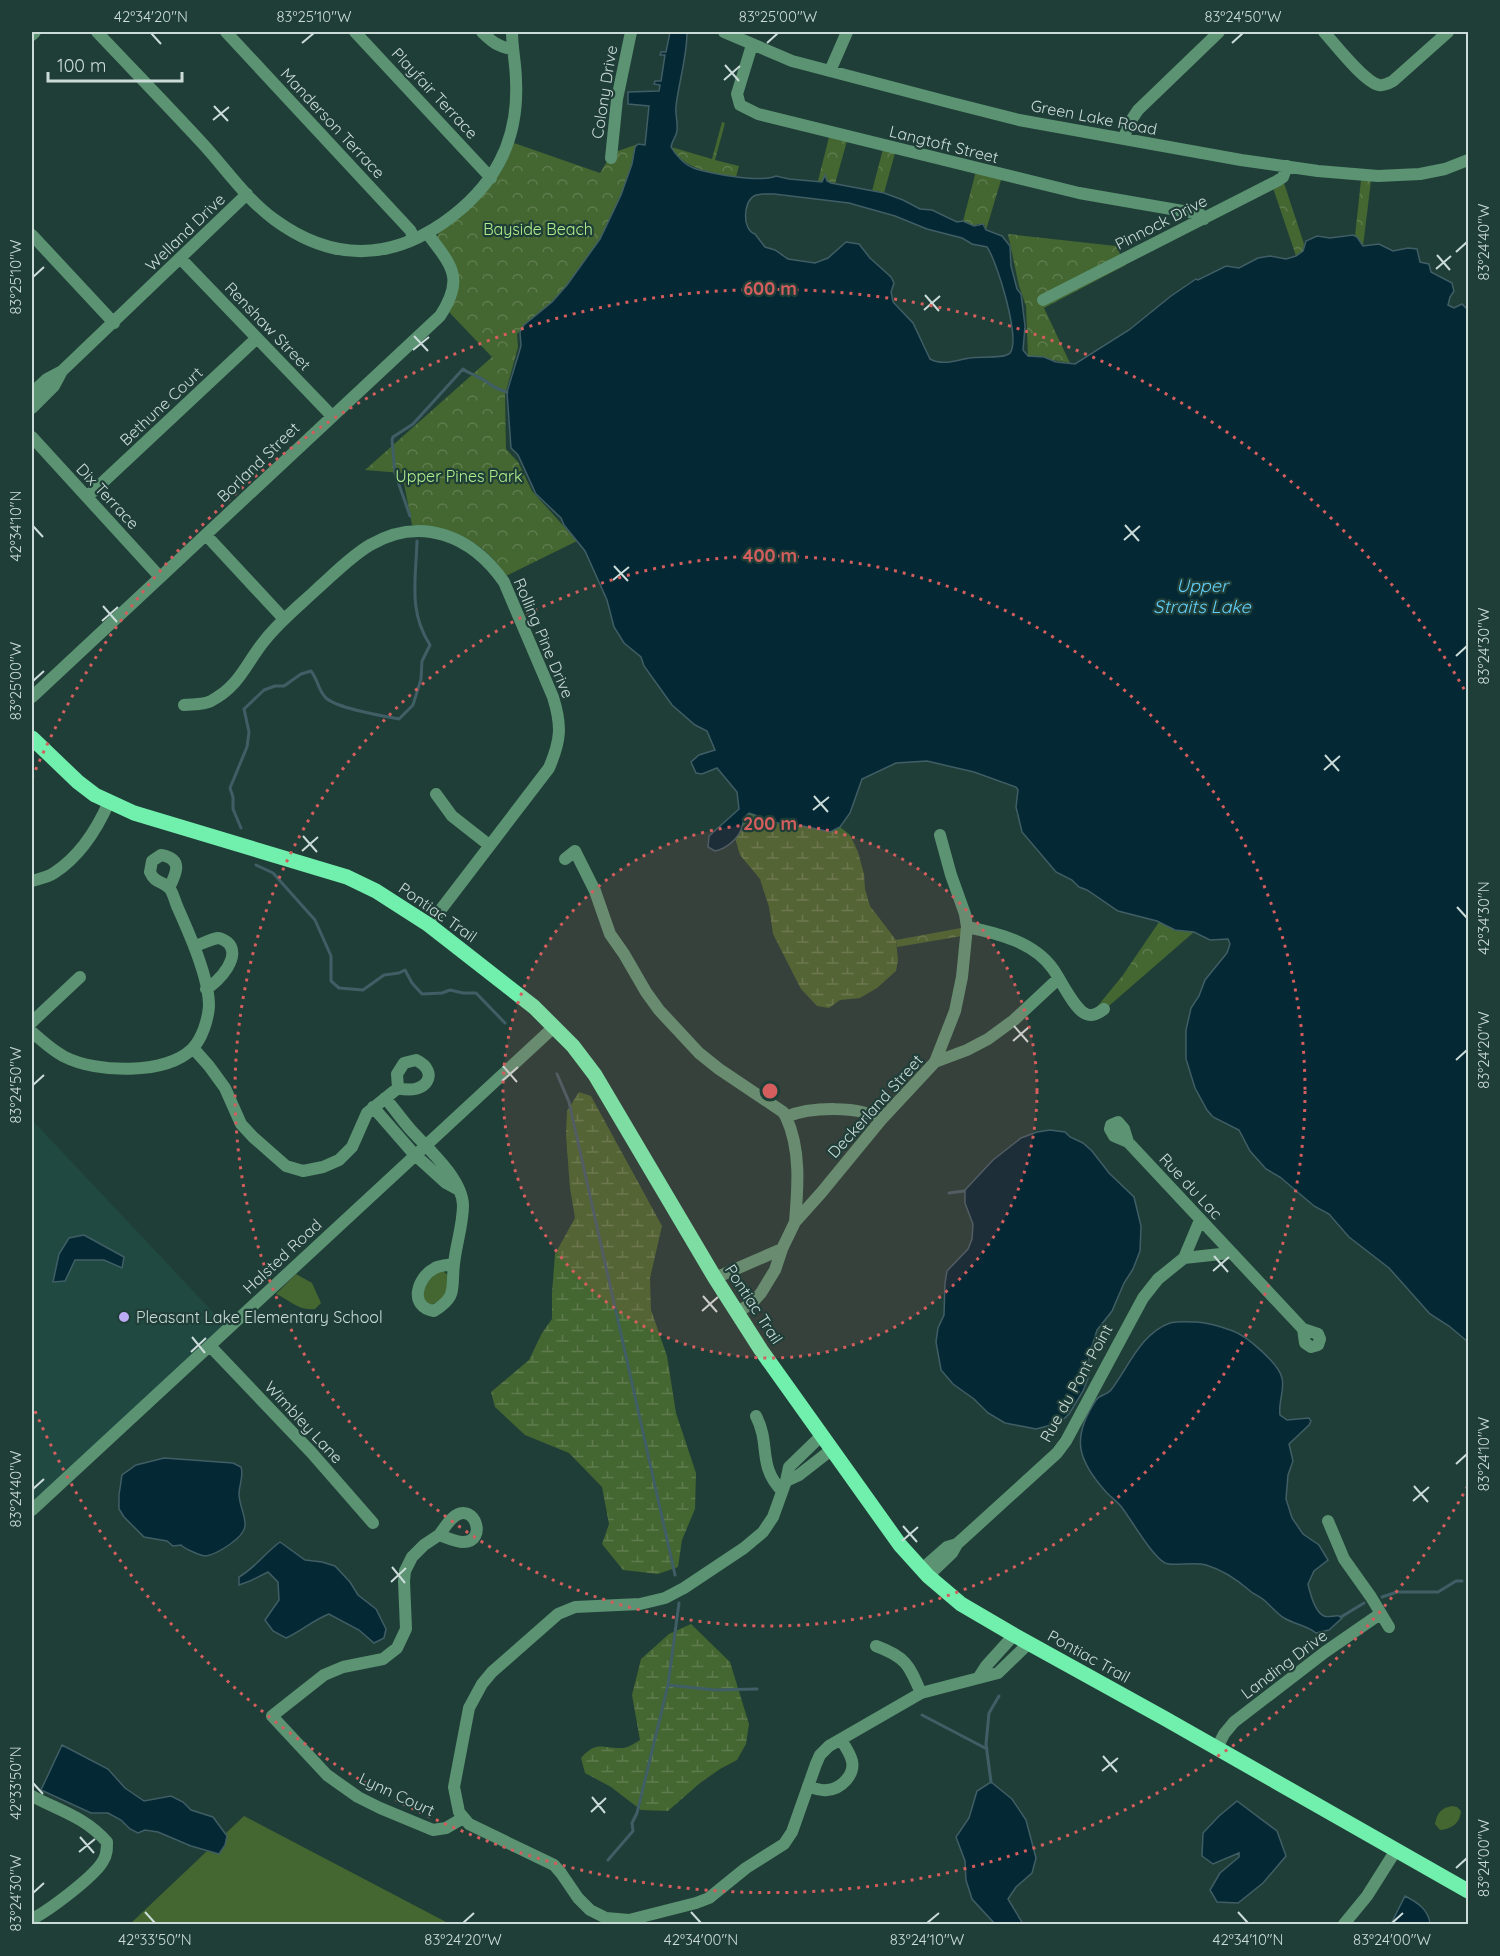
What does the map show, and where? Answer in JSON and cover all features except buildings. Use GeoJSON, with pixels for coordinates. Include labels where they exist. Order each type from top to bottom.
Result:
{"type":"FeatureCollection","features":[{"type":"Feature","properties":{"kind":"main road","name":"Pontiac Trail"},"geometry":{"type":"LineString","coordinates":[[32,738],[78,782],[109,802],[150,819],[347,877],[376,891],[429,925],[534,1006],[555,1026],[595,1075],[737,1312],[831,1450],[900,1545],[925,1573],[961,1604],[1468,1891]]}},
{"type":"Feature","properties":{"kind":"street"},"geometry":{"type":"LineString","coordinates":[[32,35],[35,32]]}},
{"type":"Feature","properties":{"kind":"street"},"geometry":{"type":"LineString","coordinates":[[97,32],[247,194]]}},
{"type":"Feature","properties":{"kind":"street","name":"Manderson Terrace"},"geometry":{"type":"LineString","coordinates":[[226,32],[410,230],[414,238]]}},
{"type":"Feature","properties":{"kind":"street","name":"Playfair Terrace"},"geometry":{"type":"LineString","coordinates":[[355,32],[491,178]]}},
{"type":"Feature","properties":{"kind":"street"},"geometry":{"type":"LineString","coordinates":[[482,32],[501,47],[512,49]]}},
{"type":"Feature","properties":{"kind":"street","name":"Welland Drive"},"geometry":{"type":"LineString","coordinates":[[32,393],[47,379],[62,371],[247,194],[273,219],[308,239],[349,252],[372,252],[414,238],[427,233],[455,214],[491,178],[511,136],[516,110],[512,32]]}},
{"type":"Feature","properties":{"kind":"street","name":"Colony Drive"},"geometry":{"type":"LineString","coordinates":[[611,158],[617,99],[631,32]]}},
{"type":"Feature","properties":{"kind":"street","name":"Green Lake Road"},"geometry":{"type":"LineString","coordinates":[[724,32],[792,61],[1019,120],[1124,139],[1287,166],[1378,176],[1420,174],[1445,169],[1468,160]]}},
{"type":"Feature","properties":{"kind":"street"},"geometry":{"type":"LineString","coordinates":[[830,71],[847,32]]}},
{"type":"Feature","properties":{"kind":"street"},"geometry":{"type":"LineString","coordinates":[[1124,139],[1128,125],[1138,110],[1219,32]]}},
{"type":"Feature","properties":{"kind":"street"},"geometry":{"type":"LineString","coordinates":[[1324,32],[1354,66],[1378,85],[1384,85],[1401,75],[1448,32]]}},
{"type":"Feature","properties":{"kind":"street","name":"Langtoft Street"},"geometry":{"type":"LineString","coordinates":[[752,45],[736,94],[740,105],[758,114],[1079,194],[1200,214],[1204,219]]}},
{"type":"Feature","properties":{"kind":"street","name":"Pinnock Drive"},"geometry":{"type":"LineString","coordinates":[[1043,300],[1283,177],[1287,166]]}},
{"type":"Feature","properties":{"kind":"street","name":"Borland Street"},"geometry":{"type":"LineString","coordinates":[[32,697],[429,327],[448,303],[454,286],[449,263],[427,233]]}},
{"type":"Feature","properties":{"kind":"street"},"geometry":{"type":"LineString","coordinates":[[32,234],[114,322]]}},
{"type":"Feature","properties":{"kind":"street","name":"Renshaw Street"},"geometry":{"type":"LineString","coordinates":[[181,259],[331,416]]}},
{"type":"Feature","properties":{"kind":"street","name":"Bethune Court"},"geometry":{"type":"LineString","coordinates":[[87,497],[258,338]]}},
{"type":"Feature","properties":{"kind":"street","name":"Welland Drive"},"geometry":{"type":"LineString","coordinates":[[32,408],[54,386],[62,371]]}},
{"type":"Feature","properties":{"kind":"street","name":"Dix Terrace"},"geometry":{"type":"LineString","coordinates":[[32,437],[160,577]]}},
{"type":"Feature","properties":{"kind":"street","name":"Rolling Pine Drive"},"geometry":{"type":"LineString","coordinates":[[184,705],[209,702],[229,689],[242,675],[265,639],[284,619],[369,546],[405,532],[421,530],[446,535],[466,544],[493,567],[504,582],[553,697],[559,714],[561,734],[557,751],[549,768],[429,925]]}},
{"type":"Feature","properties":{"kind":"street"},"geometry":{"type":"LineString","coordinates":[[206,535],[284,619]]}},
{"type":"Feature","properties":{"kind":"street"},"geometry":{"type":"LineString","coordinates":[[436,794],[452,816],[489,845]]}},
{"type":"Feature","properties":{"kind":"street"},"geometry":{"type":"LineString","coordinates":[[32,881],[53,873],[74,855],[95,829],[109,802]]}},
{"type":"Feature","properties":{"kind":"street"},"geometry":{"type":"LineString","coordinates":[[935,1062],[955,1011],[962,977],[967,927],[940,835]]}},
{"type":"Feature","properties":{"kind":"street"},"geometry":{"type":"LineString","coordinates":[[565,859],[575,850],[595,891],[610,933],[645,992],[659,1010],[699,1053],[783,1112],[797,1163],[798,1187],[795,1222]]}},
{"type":"Feature","properties":{"kind":"street"},"geometry":{"type":"LineString","coordinates":[[32,1032],[66,1058],[93,1066],[127,1069],[152,1066],[182,1057],[194,1048],[206,1024],[209,1005],[195,946],[169,888]]}},
{"type":"Feature","properties":{"kind":"street"},"geometry":{"type":"LineString","coordinates":[[967,927],[995,933],[1028,947],[1046,960],[1084,1012],[1088,1015],[1095,1014],[1104,1009]]}},
{"type":"Feature","properties":{"kind":"street"},"geometry":{"type":"LineString","coordinates":[[195,946],[219,938],[224,940],[233,952],[230,963],[222,975],[206,989]]}},
{"type":"Feature","properties":{"kind":"street"},"geometry":{"type":"LineString","coordinates":[[32,1022],[80,977]]}},
{"type":"Feature","properties":{"kind":"street","name":"Deckerland Street"},"geometry":{"type":"LineString","coordinates":[[737,1312],[751,1304],[761,1293],[775,1270],[795,1222],[881,1120],[935,1062],[988,1039],[1014,1020],[1058,979]]}},
{"type":"Feature","properties":{"kind":"street","name":"Halsted Road"},"geometry":{"type":"LineString","coordinates":[[32,1510],[414,1154],[555,1026]]}},
{"type":"Feature","properties":{"kind":"street"},"geometry":{"type":"LineString","coordinates":[[194,1048],[225,1088],[241,1124],[286,1166],[303,1171],[323,1167],[339,1160],[352,1147],[363,1120],[373,1107],[398,1088]]}},
{"type":"Feature","properties":{"kind":"street"},"geometry":{"type":"LineString","coordinates":[[385,1098],[451,1174],[459,1190],[463,1210],[454,1264]]}},
{"type":"Feature","properties":{"kind":"street"},"geometry":{"type":"LineString","coordinates":[[373,1107],[414,1154],[446,1183],[459,1190]]}},
{"type":"Feature","properties":{"kind":"street"},"geometry":{"type":"LineString","coordinates":[[786,1117],[809,1110],[841,1110],[866,1113],[881,1120]]}},
{"type":"Feature","properties":{"kind":"street","name":"Rue du Lac"},"geometry":{"type":"LineString","coordinates":[[1128,1142],[1303,1329]]}},
{"type":"Feature","properties":{"kind":"street","name":"Rue du Pont Point"},"geometry":{"type":"LineString","coordinates":[[925,1573],[952,1553],[957,1544],[1057,1453],[1066,1441],[1143,1298],[1158,1279],[1184,1258],[1200,1220]]}},
{"type":"Feature","properties":{"kind":"street"},"geometry":{"type":"LineString","coordinates":[[715,1278],[782,1249]]}},
{"type":"Feature","properties":{"kind":"street"},"geometry":{"type":"LineString","coordinates":[[1184,1258],[1230,1252]]}},
{"type":"Feature","properties":{"kind":"street","name":"Wimbley Lane"},"geometry":{"type":"LineString","coordinates":[[210,1346],[311,1452],[373,1523]]}},
{"type":"Feature","properties":{"kind":"street"},"geometry":{"type":"LineString","coordinates":[[756,1416],[764,1436],[767,1469],[775,1483],[784,1486]]}},
{"type":"Feature","properties":{"kind":"street"},"geometry":{"type":"LineString","coordinates":[[821,1436],[789,1467],[773,1518],[763,1532],[744,1548],[665,1598],[640,1604],[575,1607],[558,1614],[492,1672],[482,1684],[469,1708],[454,1787],[456,1804],[469,1824],[554,1866],[578,1898],[590,1910],[606,1918],[629,1920],[696,1903],[709,1898],[746,1868],[784,1844],[792,1832],[820,1755],[829,1746],[921,1693],[979,1677],[993,1676],[1029,1643]]}},
{"type":"Feature","properties":{"kind":"street"},"geometry":{"type":"LineString","coordinates":[[784,1486],[831,1450]]}},
{"type":"Feature","properties":{"kind":"street"},"geometry":{"type":"LineString","coordinates":[[1328,1521],[1338,1546],[1389,1627]]}},
{"type":"Feature","properties":{"kind":"street","name":"Lynn Court"},"geometry":{"type":"LineString","coordinates":[[439,1535],[411,1557],[405,1571],[406,1629],[397,1648],[383,1659],[324,1675],[272,1716],[327,1775],[358,1797],[433,1830],[446,1828],[463,1818]]}},
{"type":"Feature","properties":{"kind":"street","name":"Landing Drive"},"geometry":{"type":"LineString","coordinates":[[1217,1748],[1224,1734],[1234,1722],[1325,1652],[1380,1614]]}},
{"type":"Feature","properties":{"kind":"street"},"geometry":{"type":"LineString","coordinates":[[979,1677],[1014,1635]]}},
{"type":"Feature","properties":{"kind":"street"},"geometry":{"type":"LineString","coordinates":[[876,1646],[902,1658],[913,1674],[921,1693]]}},
{"type":"Feature","properties":{"kind":"street"},"geometry":{"type":"LineString","coordinates":[[808,1786],[827,1790],[837,1787],[849,1776],[852,1771],[852,1762],[841,1740]]}},
{"type":"Feature","properties":{"kind":"street"},"geometry":{"type":"LineString","coordinates":[[32,1796],[95,1829],[107,1842],[107,1853],[102,1864],[67,1896],[32,1918]]}},
{"type":"Feature","properties":{"kind":"street"},"geometry":{"type":"LineString","coordinates":[[1344,1924],[1372,1889],[1396,1850]]}},
{"type":"Feature","properties":{"kind":"shaded area","name":"Pleasant Lake Elementary School"},"geometry":{"type":"Polygon","coordinates":[[[32,1120],[227,1327],[32,1510],[32,1120]]]}},
{"type":"Feature","properties":{"kind":"green space"},"geometry":{"type":"Polygon","coordinates":[[[722,122],[725,123],[715,160],[739,166],[736,177],[692,166],[672,149],[671,147],[712,159],[722,122]]]}},
{"type":"Feature","properties":{"kind":"green space"},"geometry":{"type":"Polygon","coordinates":[[[829,137],[847,141],[835,184],[818,181],[829,137]]]}},
{"type":"Feature","properties":{"kind":"green space"},"geometry":{"type":"Polygon","coordinates":[[[514,143],[600,173],[612,153],[638,144],[619,205],[592,267],[517,334],[518,347],[505,395],[506,449],[518,462],[532,491],[577,541],[506,576],[487,553],[466,538],[441,529],[412,525],[402,473],[365,470],[492,357],[448,311],[456,293],[437,237],[514,143]]]}},
{"type":"Feature","properties":{"kind":"green space"},"geometry":{"type":"Polygon","coordinates":[[[883,149],[895,153],[884,193],[872,191],[883,149]]]}},
{"type":"Feature","properties":{"kind":"green space"},"geometry":{"type":"Polygon","coordinates":[[[976,171],[1002,177],[986,230],[985,225],[974,226],[963,221],[976,171]]]}},
{"type":"Feature","properties":{"kind":"green space"},"geometry":{"type":"Polygon","coordinates":[[[1361,180],[1371,181],[1363,246],[1355,236],[1361,180]]]}},
{"type":"Feature","properties":{"kind":"green space"},"geometry":{"type":"Polygon","coordinates":[[[1284,183],[1304,244],[1303,251],[1296,256],[1273,188],[1284,183]]]}},
{"type":"Feature","properties":{"kind":"green space"},"geometry":{"type":"Polygon","coordinates":[[[1008,234],[1116,246],[1126,265],[1044,308],[1070,363],[1028,356],[1026,306],[1019,286],[1008,234]]]}},
{"type":"Feature","properties":{"kind":"green space"},"geometry":{"type":"Polygon","coordinates":[[[749,813],[768,818],[795,830],[797,826],[824,831],[840,827],[850,835],[858,852],[870,906],[896,940],[898,960],[896,971],[877,988],[860,998],[840,1000],[829,1008],[817,1006],[801,989],[773,934],[769,907],[760,879],[740,855],[735,838],[744,818],[749,813]]]}},
{"type":"Feature","properties":{"kind":"green space"},"geometry":{"type":"Polygon","coordinates":[[[1159,922],[1175,930],[1194,932],[1095,1018],[1092,1013],[1123,975],[1159,922]]]}},
{"type":"Feature","properties":{"kind":"green space"},"geometry":{"type":"Polygon","coordinates":[[[961,928],[962,936],[897,947],[896,940],[961,928]]]}},
{"type":"Feature","properties":{"kind":"green space"},"geometry":{"type":"Polygon","coordinates":[[[579,1092],[591,1096],[662,1226],[650,1278],[651,1310],[667,1356],[676,1413],[696,1473],[695,1509],[682,1540],[678,1567],[658,1574],[623,1570],[602,1544],[609,1524],[602,1487],[569,1453],[525,1435],[495,1407],[491,1392],[529,1360],[542,1333],[552,1319],[555,1254],[575,1218],[566,1135],[567,1111],[579,1092]]]}},
{"type":"Feature","properties":{"kind":"green space"},"geometry":{"type":"Polygon","coordinates":[[[443,1271],[449,1276],[447,1290],[440,1300],[431,1305],[424,1301],[422,1290],[435,1273],[443,1271]]]}},
{"type":"Feature","properties":{"kind":"green space"},"geometry":{"type":"Polygon","coordinates":[[[296,1274],[312,1283],[321,1303],[315,1309],[299,1307],[276,1294],[296,1274]]]}},
{"type":"Feature","properties":{"kind":"green space"},"geometry":{"type":"Polygon","coordinates":[[[691,1624],[730,1662],[749,1724],[746,1744],[737,1760],[700,1783],[668,1811],[641,1810],[611,1787],[585,1773],[581,1758],[596,1747],[624,1748],[640,1740],[632,1695],[641,1659],[669,1634],[691,1624]]]}},
{"type":"Feature","properties":{"kind":"green space"},"geometry":{"type":"Polygon","coordinates":[[[1452,1806],[1461,1811],[1459,1819],[1452,1827],[1440,1830],[1435,1824],[1438,1814],[1452,1806]]]}},
{"type":"Feature","properties":{"kind":"green space"},"geometry":{"type":"Polygon","coordinates":[[[244,1816],[450,1924],[130,1924],[244,1816]]]}},
{"type":"Feature","properties":{"kind":"water","name":"Upper Straits Lake"},"geometry":{"type":"Polygon","coordinates":[[[670,32],[687,32],[686,51],[676,106],[677,132],[671,147],[689,166],[714,173],[759,179],[776,176],[822,182],[825,175],[827,181],[831,183],[884,193],[920,209],[932,210],[957,222],[963,221],[974,226],[983,224],[986,230],[1002,236],[1010,246],[1011,266],[1017,289],[1021,294],[1025,326],[1023,350],[1028,356],[1075,364],[1129,330],[1196,279],[1226,266],[1239,268],[1258,258],[1270,256],[1286,259],[1296,256],[1303,251],[1306,241],[1317,236],[1330,238],[1353,235],[1363,246],[1379,244],[1393,251],[1417,249],[1420,262],[1429,264],[1431,272],[1452,283],[1454,291],[1448,305],[1454,308],[1462,304],[1468,310],[1468,1342],[1430,1314],[1389,1268],[1349,1237],[1329,1214],[1314,1206],[1280,1177],[1266,1169],[1250,1151],[1239,1130],[1213,1117],[1207,1110],[1195,1088],[1186,1059],[1186,1030],[1191,1008],[1205,980],[1227,953],[1230,944],[1228,939],[1210,940],[1194,932],[1175,930],[1157,921],[1118,911],[1056,872],[1022,832],[1016,807],[1018,790],[1016,787],[974,772],[927,761],[896,763],[862,779],[850,813],[840,827],[830,832],[803,826],[787,826],[749,813],[744,819],[739,834],[730,844],[715,851],[708,847],[709,836],[739,809],[737,792],[717,768],[702,774],[696,773],[691,762],[699,755],[715,750],[707,731],[695,725],[672,705],[644,666],[641,657],[624,643],[614,627],[607,600],[585,551],[561,518],[536,494],[518,455],[511,448],[507,392],[521,346],[520,332],[524,325],[552,302],[567,285],[600,239],[621,195],[632,164],[635,147],[638,144],[645,145],[649,106],[628,104],[628,92],[659,91],[660,85],[654,84],[655,81],[661,81],[665,55],[660,55],[661,52],[666,52],[670,32]],[[758,194],[750,199],[745,216],[748,227],[765,247],[775,250],[788,259],[815,263],[828,258],[846,242],[859,244],[870,258],[891,277],[894,283],[891,292],[893,302],[913,323],[930,359],[945,362],[974,357],[1003,356],[1010,353],[1013,345],[1010,317],[1002,283],[987,247],[849,203],[758,194]]]}},
{"type":"Feature","properties":{"kind":"water"},"geometry":{"type":"Polygon","coordinates":[[[1050,1130],[1065,1132],[1083,1143],[1134,1197],[1141,1226],[1140,1251],[1112,1311],[1097,1330],[1089,1356],[1088,1378],[1083,1391],[1069,1414],[1059,1423],[1036,1429],[1005,1423],[988,1413],[974,1399],[953,1384],[941,1370],[936,1342],[938,1328],[944,1315],[947,1271],[968,1249],[972,1239],[973,1224],[965,1203],[965,1190],[993,1160],[1021,1138],[1050,1130]]]}},
{"type":"Feature","properties":{"kind":"water"},"geometry":{"type":"Polygon","coordinates":[[[84,1235],[124,1257],[122,1268],[104,1260],[75,1260],[65,1281],[53,1282],[59,1254],[69,1238],[84,1235]]]}},
{"type":"Feature","properties":{"kind":"water"},"geometry":{"type":"Polygon","coordinates":[[[1197,1322],[1233,1331],[1254,1344],[1280,1372],[1283,1387],[1280,1415],[1287,1420],[1309,1418],[1311,1421],[1289,1444],[1293,1461],[1288,1475],[1286,1499],[1292,1518],[1303,1534],[1319,1545],[1328,1560],[1314,1571],[1308,1584],[1313,1602],[1321,1614],[1326,1617],[1339,1616],[1342,1618],[1329,1630],[1316,1633],[1284,1618],[1234,1578],[1218,1569],[1201,1564],[1165,1563],[1148,1546],[1121,1507],[1097,1481],[1084,1459],[1081,1437],[1088,1414],[1098,1398],[1111,1390],[1143,1343],[1160,1328],[1170,1323],[1197,1322]]]}},
{"type":"Feature","properties":{"kind":"water"},"geometry":{"type":"Polygon","coordinates":[[[164,1458],[233,1463],[241,1467],[239,1494],[245,1526],[240,1535],[229,1545],[204,1556],[181,1545],[173,1546],[167,1541],[144,1537],[124,1517],[119,1509],[122,1475],[136,1465],[164,1458]]]}},
{"type":"Feature","properties":{"kind":"water"},"geometry":{"type":"Polygon","coordinates":[[[280,1542],[305,1560],[335,1566],[350,1582],[358,1595],[376,1609],[386,1629],[384,1638],[374,1643],[359,1630],[329,1614],[286,1638],[273,1631],[265,1620],[279,1600],[278,1582],[268,1572],[239,1585],[239,1577],[280,1542]]]}},
{"type":"Feature","properties":{"kind":"water"},"geometry":{"type":"Polygon","coordinates":[[[62,1745],[108,1769],[125,1788],[144,1801],[171,1796],[183,1802],[191,1810],[213,1817],[227,1836],[225,1845],[219,1854],[191,1846],[158,1832],[145,1830],[138,1833],[108,1813],[91,1813],[41,1790],[62,1745]]]}},
{"type":"Feature","properties":{"kind":"water"},"geometry":{"type":"Polygon","coordinates":[[[991,1782],[1012,1799],[1026,1820],[1036,1858],[1032,1873],[1016,1887],[1008,1899],[1023,1924],[995,1924],[972,1899],[966,1880],[965,1861],[956,1837],[969,1818],[977,1791],[991,1782]]]}},
{"type":"Feature","properties":{"kind":"water"},"geometry":{"type":"Polygon","coordinates":[[[1237,1801],[1277,1831],[1286,1856],[1263,1883],[1238,1903],[1217,1902],[1210,1890],[1220,1873],[1239,1857],[1239,1853],[1213,1864],[1202,1856],[1203,1833],[1237,1801]]]}},
{"type":"Feature","properties":{"kind":"water"},"geometry":{"type":"Polygon","coordinates":[[[1405,1896],[1425,1911],[1430,1924],[1391,1924],[1405,1896]]]}},
{"type":"Feature","properties":{"kind":"waterway"},"geometry":{"type":"LineString","coordinates":[[410,516],[395,473],[393,437],[413,424],[463,369],[497,389],[507,392]]}},
{"type":"Feature","properties":{"kind":"waterway"},"geometry":{"type":"LineString","coordinates":[[241,828],[233,809],[230,788],[247,747],[249,732],[244,709],[264,690],[284,686],[301,674],[311,671],[325,697],[338,705],[399,719],[413,705],[421,679],[422,661],[430,645],[423,632],[416,607],[417,541]]}},
{"type":"Feature","properties":{"kind":"waterway"},"geometry":{"type":"LineString","coordinates":[[256,865],[273,873],[315,920],[331,956],[331,981],[339,988],[363,990],[384,975],[405,970],[412,983],[422,994],[442,993],[450,990],[476,993],[505,1023]]}},
{"type":"Feature","properties":{"kind":"waterway"},"geometry":{"type":"LineString","coordinates":[[557,1074],[569,1102],[675,1575]]}},
{"type":"Feature","properties":{"kind":"waterway"},"geometry":{"type":"LineString","coordinates":[[949,1193],[964,1191]]}},
{"type":"Feature","properties":{"kind":"waterway"},"geometry":{"type":"LineString","coordinates":[[1382,1597],[1397,1592],[1438,1592],[1456,1581],[1462,1581]]}},
{"type":"Feature","properties":{"kind":"waterway"},"geometry":{"type":"LineString","coordinates":[[608,1860],[633,1831],[632,1823],[637,1813],[668,1685],[679,1603]]}},
{"type":"Feature","properties":{"kind":"waterway"},"geometry":{"type":"LineString","coordinates":[[1341,1617],[1364,1603]]}},
{"type":"Feature","properties":{"kind":"waterway"},"geometry":{"type":"LineString","coordinates":[[668,1685],[715,1690],[757,1689]]}},
{"type":"Feature","properties":{"kind":"waterway"},"geometry":{"type":"LineString","coordinates":[[991,1782],[986,1744],[989,1713],[999,1696]]}},
{"type":"Feature","properties":{"kind":"waterway"},"geometry":{"type":"LineString","coordinates":[[922,1715],[987,1749]]}},
{"type":"Feature","properties":{"kind":"place","name":"Pleasant Lake Elementary School"},"geometry":{"type":"Point","coordinates":[124,1317]}},
{"type":"Feature","properties":{"kind":"park label","name":"Bayside Beach"},"geometry":{"type":"Point","coordinates":[538,229]}},
{"type":"Feature","properties":{"kind":"park label","name":"Upper Pines Park"},"geometry":{"type":"Point","coordinates":[459,476]}}]}
